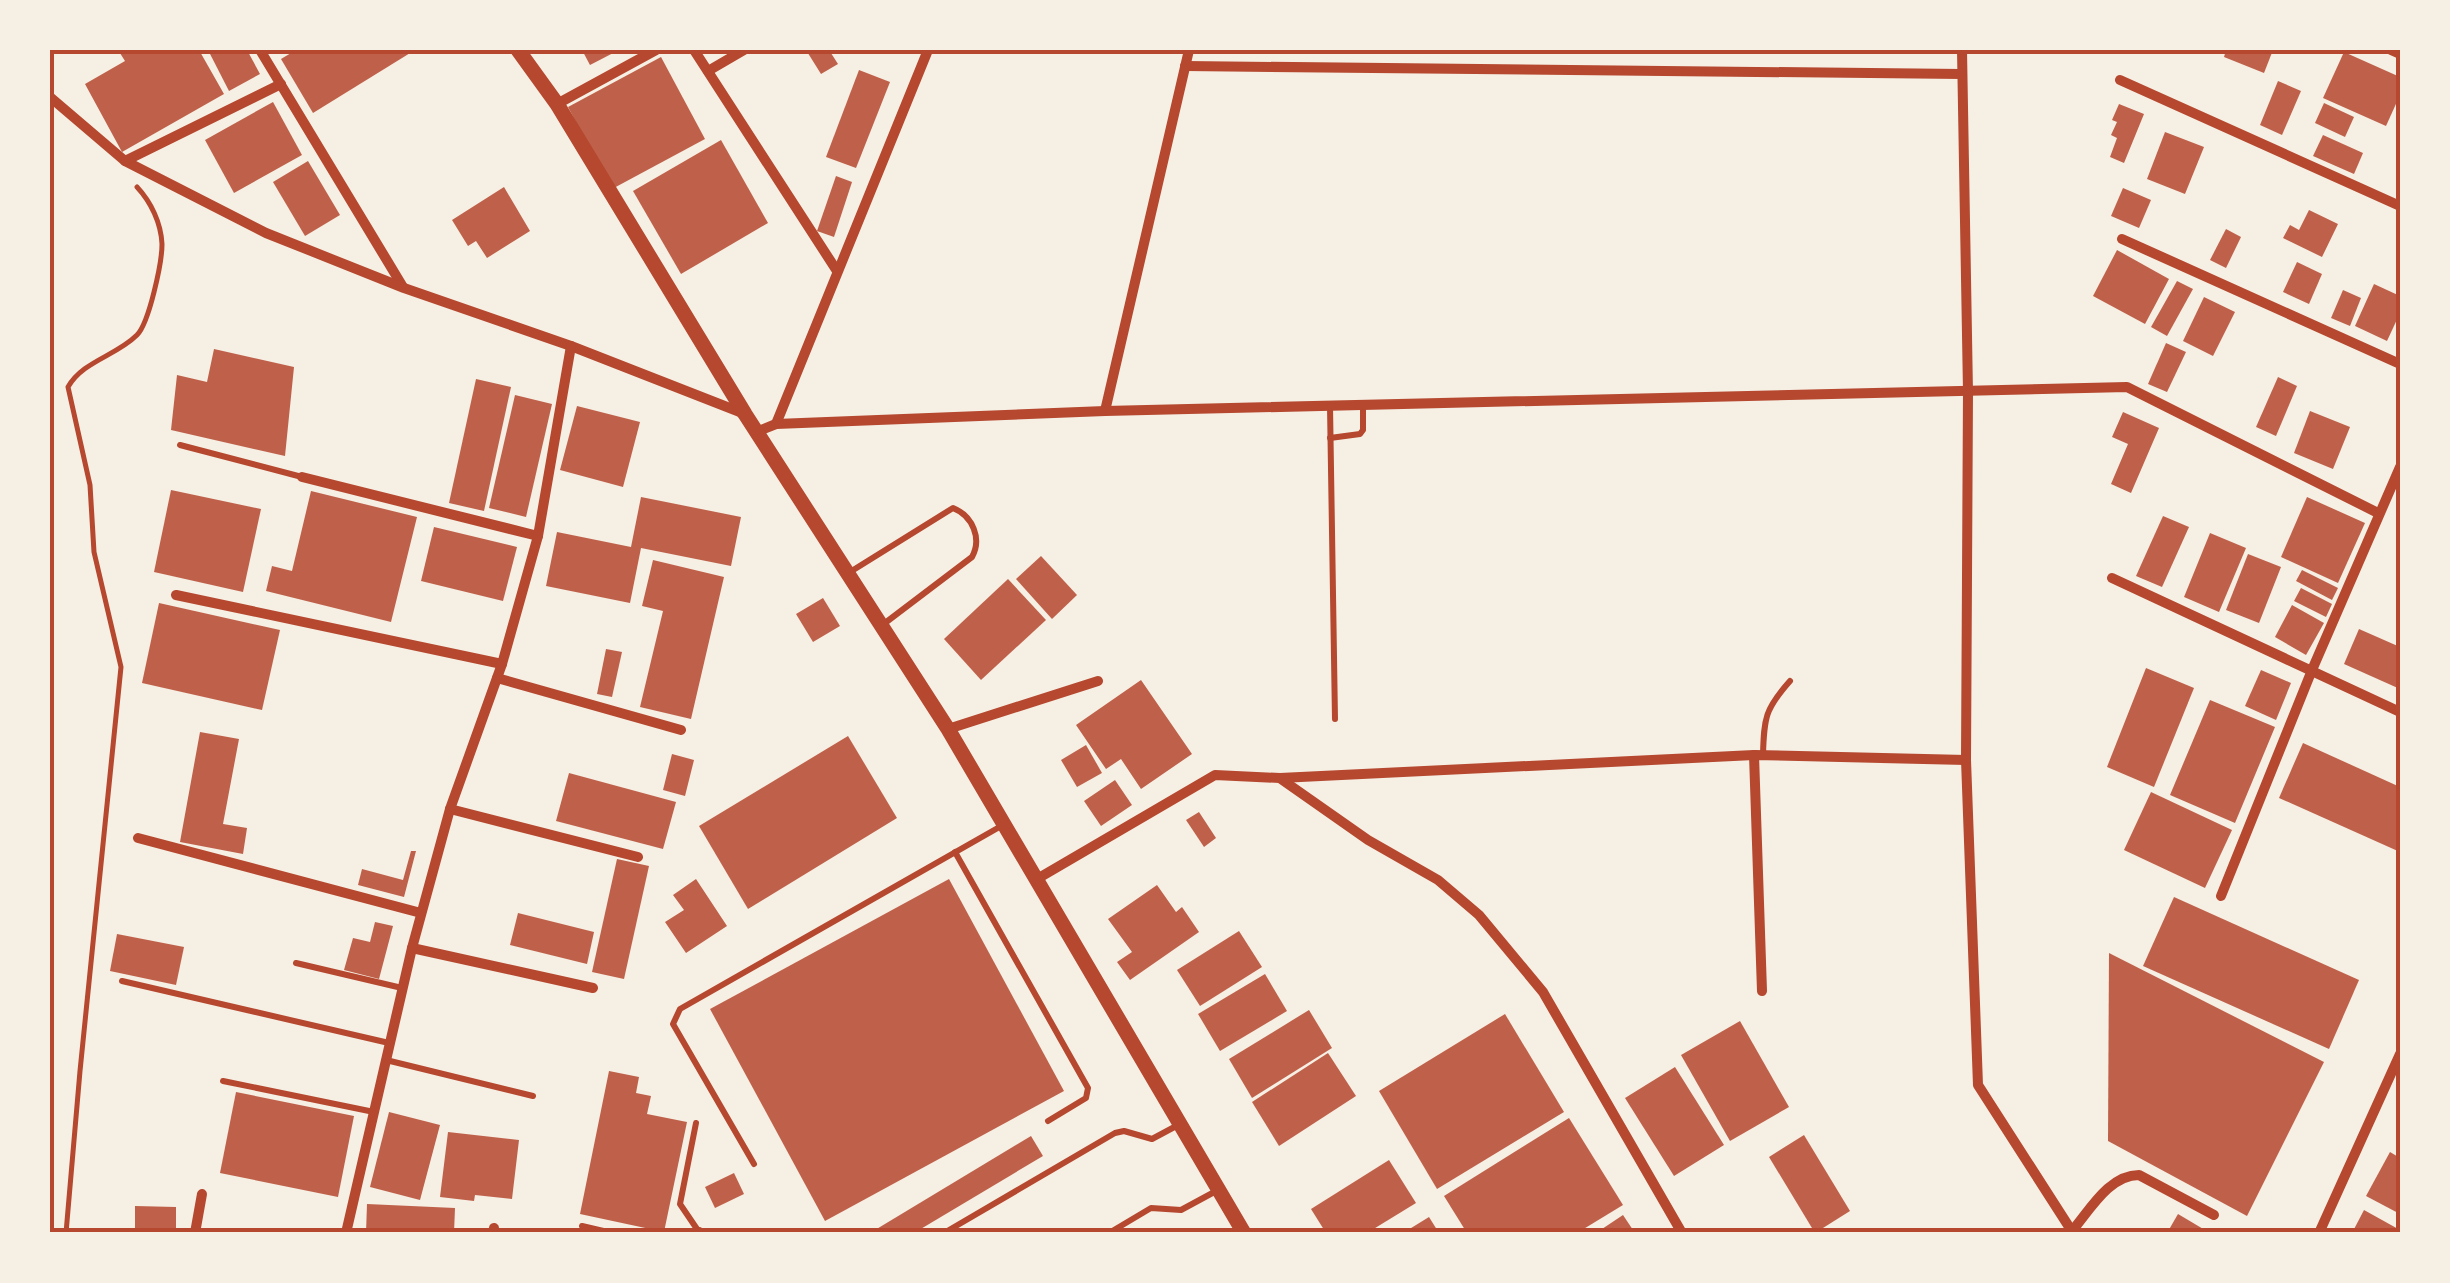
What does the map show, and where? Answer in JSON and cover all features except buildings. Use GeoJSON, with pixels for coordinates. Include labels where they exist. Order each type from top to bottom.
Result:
{"type":"FeatureCollection","features":[{"type":"Feature","properties":{"kind":"street"},"geometry":{"type":"LineString","coordinates":[[260,50],[404,288]]}},
{"type":"Feature","properties":{"kind":"street"},"geometry":{"type":"LineString","coordinates":[[518,50],[558,104],[756,432],[948,729],[1244,1233]]}},
{"type":"Feature","properties":{"kind":"street"},"geometry":{"type":"LineString","coordinates":[[558,104],[656,50]]}},
{"type":"Feature","properties":{"kind":"street"},"geometry":{"type":"LineString","coordinates":[[694,50],[836,271]]}},
{"type":"Feature","properties":{"kind":"street"},"geometry":{"type":"LineString","coordinates":[[708,71],[744,50]]}},
{"type":"Feature","properties":{"kind":"street"},"geometry":{"type":"LineString","coordinates":[[776,424],[928,50]]}},
{"type":"Feature","properties":{"kind":"street"},"geometry":{"type":"LineString","coordinates":[[1105,411],[1189,50]]}},
{"type":"Feature","properties":{"kind":"street"},"geometry":{"type":"LineString","coordinates":[[1962,50],[1968,392],[1966,760],[1978,1084],[2072,1232],[2117,1179],[2129,1175],[2139,1175],[2214,1215]]}},
{"type":"Feature","properties":{"kind":"street"},"geometry":{"type":"LineString","coordinates":[[2391,50],[2400,54]]}},
{"type":"Feature","properties":{"kind":"street"},"geometry":{"type":"LineString","coordinates":[[1186,66],[1962,74]]}},
{"type":"Feature","properties":{"kind":"street"},"geometry":{"type":"LineString","coordinates":[[2120,80],[2400,206]]}},
{"type":"Feature","properties":{"kind":"street"},"geometry":{"type":"LineString","coordinates":[[125,161],[281,84]]}},
{"type":"Feature","properties":{"kind":"street"},"geometry":{"type":"LineString","coordinates":[[50,96],[125,161],[266,233],[745,414]]}},
{"type":"Feature","properties":{"kind":"street"},"geometry":{"type":"LineString","coordinates":[[2122,239],[2400,364]]}},
{"type":"Feature","properties":{"kind":"street"},"geometry":{"type":"LineString","coordinates":[[346,1233],[421,913],[450,809],[502,664],[538,536],[571,346]]}},
{"type":"Feature","properties":{"kind":"street"},"geometry":{"type":"LineString","coordinates":[[756,432],[776,424],[1105,411],[2127,387],[2378,514]]}},
{"type":"Feature","properties":{"kind":"street"},"geometry":{"type":"LineString","coordinates":[[2221,896],[2312,670],[2400,467]]}},
{"type":"Feature","properties":{"kind":"street"},"geometry":{"type":"LineString","coordinates":[[302,477],[538,536]]}},
{"type":"Feature","properties":{"kind":"street"},"geometry":{"type":"LineString","coordinates":[[2112,578],[2400,712]]}},
{"type":"Feature","properties":{"kind":"street"},"geometry":{"type":"LineString","coordinates":[[176,595],[502,664]]}},
{"type":"Feature","properties":{"kind":"street"},"geometry":{"type":"LineString","coordinates":[[497,678],[680,730]]}},
{"type":"Feature","properties":{"kind":"street"},"geometry":{"type":"LineString","coordinates":[[948,729],[1098,681]]}},
{"type":"Feature","properties":{"kind":"street"},"geometry":{"type":"LineString","coordinates":[[1037,879],[1214,775],[1280,778],[1758,755],[1966,760]]}},
{"type":"Feature","properties":{"kind":"street"},"geometry":{"type":"LineString","coordinates":[[1758,755],[1762,991]]}},
{"type":"Feature","properties":{"kind":"street"},"geometry":{"type":"LineString","coordinates":[[1280,778],[1368,840],[1438,880],[1478,916],[1544,992],[1682,1233]]}},
{"type":"Feature","properties":{"kind":"street"},"geometry":{"type":"LineString","coordinates":[[450,809],[638,856]]}},
{"type":"Feature","properties":{"kind":"street"},"geometry":{"type":"LineString","coordinates":[[138,838],[421,913]]}},
{"type":"Feature","properties":{"kind":"street"},"geometry":{"type":"LineString","coordinates":[[412,948],[593,988]]}},
{"type":"Feature","properties":{"kind":"street"},"geometry":{"type":"LineString","coordinates":[[2319,1233],[2396,1074],[2400,1054]]}},
{"type":"Feature","properties":{"kind":"street"},"geometry":{"type":"LineString","coordinates":[[195,1233],[202,1194]]}},
{"type":"Feature","properties":{"kind":"lane"},"geometry":{"type":"LineString","coordinates":[[1330,438],[1360,434],[1363,405]]}},
{"type":"Feature","properties":{"kind":"lane"},"geometry":{"type":"LineString","coordinates":[[1330,406],[1334,719]]}},
{"type":"Feature","properties":{"kind":"lane"},"geometry":{"type":"LineString","coordinates":[[180,445],[302,477]]}},
{"type":"Feature","properties":{"kind":"lane"},"geometry":{"type":"LineString","coordinates":[[846,574],[943,511],[953,508],[962,512],[976,533],[978,548],[972,557],[880,627]]}},
{"type":"Feature","properties":{"kind":"lane"},"geometry":{"type":"LineString","coordinates":[[1758,755],[1770,703],[1790,681]]}},
{"type":"Feature","properties":{"kind":"lane"},"geometry":{"type":"LineString","coordinates":[[754,1164],[673,1024],[674,1016],[697,999],[1004,824]]}},
{"type":"Feature","properties":{"kind":"lane"},"geometry":{"type":"LineString","coordinates":[[955,852],[1088,1088],[1086,1098],[1048,1122]]}},
{"type":"Feature","properties":{"kind":"lane"},"geometry":{"type":"LineString","coordinates":[[296,963],[403,989]]}},
{"type":"Feature","properties":{"kind":"lane"},"geometry":{"type":"LineString","coordinates":[[122,981],[390,1043]]}},
{"type":"Feature","properties":{"kind":"lane"},"geometry":{"type":"LineString","coordinates":[[386,1060],[532,1096]]}},
{"type":"Feature","properties":{"kind":"lane"},"geometry":{"type":"LineString","coordinates":[[223,1080],[374,1112]]}},
{"type":"Feature","properties":{"kind":"lane"},"geometry":{"type":"LineString","coordinates":[[696,1123],[680,1204],[698,1232]]}},
{"type":"Feature","properties":{"kind":"lane"},"geometry":{"type":"LineString","coordinates":[[944,1233],[1115,1133],[1124,1131],[1152,1138],[1181,1124]]}},
{"type":"Feature","properties":{"kind":"lane"},"geometry":{"type":"LineString","coordinates":[[1109,1233],[1151,1208],[1181,1210],[1219,1190]]}},
{"type":"Feature","properties":{"kind":"lane"},"geometry":{"type":"LineString","coordinates":[[582,1226],[612,1233]]}},
{"type":"Feature","properties":{"kind":"path"},"geometry":{"type":"LineString","coordinates":[[66,1233],[121,667],[94,552],[90,485],[68,387],[75,374],[134,339],[145,325],[162,244],[152,203],[125,174]]}}]}
